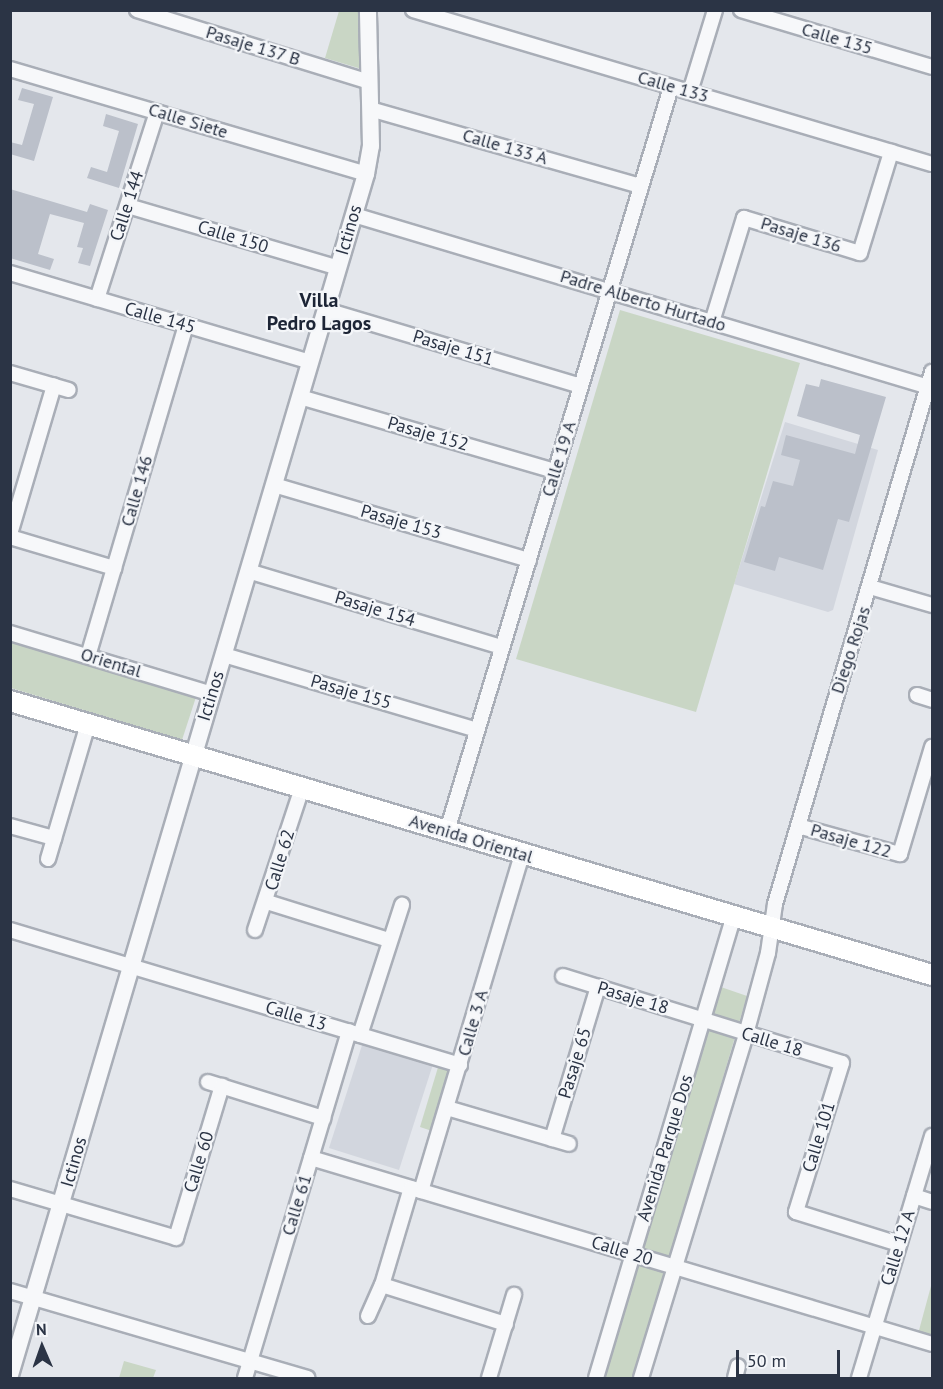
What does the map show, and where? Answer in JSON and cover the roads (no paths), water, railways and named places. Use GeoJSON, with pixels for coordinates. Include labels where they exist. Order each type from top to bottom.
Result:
{"type":"FeatureCollection","features":[{"type":"Feature","properties":{"kind":"main road","name":"Avenida Oriental"},"geometry":{"type":"LineString","coordinates":[[10,701],[933,975]]}},
{"type":"Feature","properties":{"kind":"street","name":"Pasaje 137 B"},"geometry":{"type":"LineString","coordinates":[[137,10],[369,82]]}},
{"type":"Feature","properties":{"kind":"street","name":"Ictinos"},"geometry":{"type":"LineString","coordinates":[[10,1375],[366,174],[371,146],[368,10]]}},
{"type":"Feature","properties":{"kind":"street","name":"Calle 133"},"geometry":{"type":"LineString","coordinates":[[413,10],[933,164]]}},
{"type":"Feature","properties":{"kind":"street"},"geometry":{"type":"LineString","coordinates":[[690,92],[715,10]]}},
{"type":"Feature","properties":{"kind":"street","name":"Calle 135"},"geometry":{"type":"LineString","coordinates":[[741,10],[933,67]]}},
{"type":"Feature","properties":{"kind":"street","name":"Calle Siete"},"geometry":{"type":"LineString","coordinates":[[10,69],[366,174]]}},
{"type":"Feature","properties":{"kind":"street","name":"Calle 19 A"},"geometry":{"type":"LineString","coordinates":[[447,831],[671,87]]}},
{"type":"Feature","properties":{"kind":"street","name":"Calle 133 A"},"geometry":{"type":"LineString","coordinates":[[370,109],[641,186]]}},
{"type":"Feature","properties":{"kind":"street","name":"Calle 144"},"geometry":{"type":"LineString","coordinates":[[98,299],[157,112]]}},
{"type":"Feature","properties":{"kind":"street","name":"Pasaje 136"},"geometry":{"type":"LineString","coordinates":[[712,322],[744,218],[860,253],[891,152]]}},
{"type":"Feature","properties":{"kind":"street","name":"Calle 150"},"geometry":{"type":"LineString","coordinates":[[128,206],[338,268]]}},
{"type":"Feature","properties":{"kind":"street","name":"Padre Alberto Hurtado"},"geometry":{"type":"LineString","coordinates":[[354,215],[930,387]]}},
{"type":"Feature","properties":{"kind":"street","name":"Calle 145"},"geometry":{"type":"LineString","coordinates":[[10,273],[310,362]]}},
{"type":"Feature","properties":{"kind":"street","name":"Pasaje 151"},"geometry":{"type":"LineString","coordinates":[[326,310],[581,386]]}},
{"type":"Feature","properties":{"kind":"street","name":"Calle 146"},"geometry":{"type":"LineString","coordinates":[[88,656],[186,325]]}},
{"type":"Feature","properties":{"kind":"street","name":"Diego Rojas"},"geometry":{"type":"LineString","coordinates":[[771,928],[798,826],[933,372]]}},
{"type":"Feature","properties":{"kind":"street"},"geometry":{"type":"LineString","coordinates":[[10,373],[69,390]]}},
{"type":"Feature","properties":{"kind":"street"},"geometry":{"type":"LineString","coordinates":[[54,386],[10,536],[114,568]]}},
{"type":"Feature","properties":{"kind":"street","name":"Pasaje 152"},"geometry":{"type":"LineString","coordinates":[[300,397],[555,471]]}},
{"type":"Feature","properties":{"kind":"street","name":"Pasaje 153"},"geometry":{"type":"LineString","coordinates":[[274,485],[529,560]]}},
{"type":"Feature","properties":{"kind":"street","name":"Pasaje 154"},"geometry":{"type":"LineString","coordinates":[[248,571],[502,647]]}},
{"type":"Feature","properties":{"kind":"street"},"geometry":{"type":"LineString","coordinates":[[870,587],[933,605]]}},
{"type":"Feature","properties":{"kind":"street","name":"Oriental"},"geometry":{"type":"LineString","coordinates":[[10,633],[212,694]]}},
{"type":"Feature","properties":{"kind":"street","name":"Pasaje 155"},"geometry":{"type":"LineString","coordinates":[[224,655],[477,730]]}},
{"type":"Feature","properties":{"kind":"street"},"geometry":{"type":"LineString","coordinates":[[917,695],[933,700]]}},
{"type":"Feature","properties":{"kind":"street"},"geometry":{"type":"LineString","coordinates":[[48,859],[88,724]]}},
{"type":"Feature","properties":{"kind":"street","name":"Pasaje 122"},"geometry":{"type":"LineString","coordinates":[[798,826],[900,854],[933,747]]}},
{"type":"Feature","properties":{"kind":"street","name":"Calle 62"},"geometry":{"type":"LineString","coordinates":[[255,930],[267,902],[302,788]]}},
{"type":"Feature","properties":{"kind":"street"},"geometry":{"type":"LineString","coordinates":[[10,826],[54,838]]}},
{"type":"Feature","properties":{"kind":"street","name":"Calle 3 A"},"geometry":{"type":"LineString","coordinates":[[368,1316],[382,1285],[447,1108],[522,854]]}},
{"type":"Feature","properties":{"kind":"street"},"geometry":{"type":"LineString","coordinates":[[267,902],[389,940]]}},
{"type":"Feature","properties":{"kind":"street","name":"Calle 61"},"geometry":{"type":"LineString","coordinates":[[245,1378],[323,1118],[402,905]]}},
{"type":"Feature","properties":{"kind":"street","name":"Avenida Parque Dos"},"geometry":{"type":"LineString","coordinates":[[596,1378],[733,916]]}},
{"type":"Feature","properties":{"kind":"street"},"geometry":{"type":"LineString","coordinates":[[641,1378],[746,1034],[771,928]]}},
{"type":"Feature","properties":{"kind":"street","name":"Calle 13"},"geometry":{"type":"LineString","coordinates":[[10,930],[460,1065]]}},
{"type":"Feature","properties":{"kind":"street","name":"Pasaje 18"},"geometry":{"type":"LineString","coordinates":[[563,976],[703,1020]]}},
{"type":"Feature","properties":{"kind":"street","name":"Pasaje 65"},"geometry":{"type":"LineString","coordinates":[[552,1139],[598,987]]}},
{"type":"Feature","properties":{"kind":"street","name":"Calle 18"},"geometry":{"type":"LineString","coordinates":[[703,1020],[842,1063]]}},
{"type":"Feature","properties":{"kind":"street","name":"Calle 101"},"geometry":{"type":"LineString","coordinates":[[842,1063],[796,1212],[899,1244]]}},
{"type":"Feature","properties":{"kind":"street"},"geometry":{"type":"LineString","coordinates":[[208,1082],[323,1118]]}},
{"type":"Feature","properties":{"kind":"street","name":"Calle 60"},"geometry":{"type":"LineString","coordinates":[[61,1203],[176,1238],[222,1086]]}},
{"type":"Feature","properties":{"kind":"street"},"geometry":{"type":"LineString","coordinates":[[447,1108],[569,1144]]}},
{"type":"Feature","properties":{"kind":"street","name":"Calle 12 A"},"geometry":{"type":"LineString","coordinates":[[859,1378],[933,1136]]}},
{"type":"Feature","properties":{"kind":"street","name":"Calle 20"},"geometry":{"type":"LineString","coordinates":[[311,1158],[933,1344]]}},
{"type":"Feature","properties":{"kind":"street"},"geometry":{"type":"LineString","coordinates":[[10,1189],[61,1203]]}},
{"type":"Feature","properties":{"kind":"street"},"geometry":{"type":"LineString","coordinates":[[914,1196],[933,1202]]}},
{"type":"Feature","properties":{"kind":"street"},"geometry":{"type":"LineString","coordinates":[[382,1285],[506,1324]]}},
{"type":"Feature","properties":{"kind":"street"},"geometry":{"type":"LineString","coordinates":[[10,1291],[308,1378]]}},
{"type":"Feature","properties":{"kind":"street"},"geometry":{"type":"LineString","coordinates":[[489,1378],[514,1295]]}},
{"type":"Feature","properties":{"kind":"district","name":"Villa Pedro Lagos"},"geometry":{"type":"Point","coordinates":[319,312]}}]}
